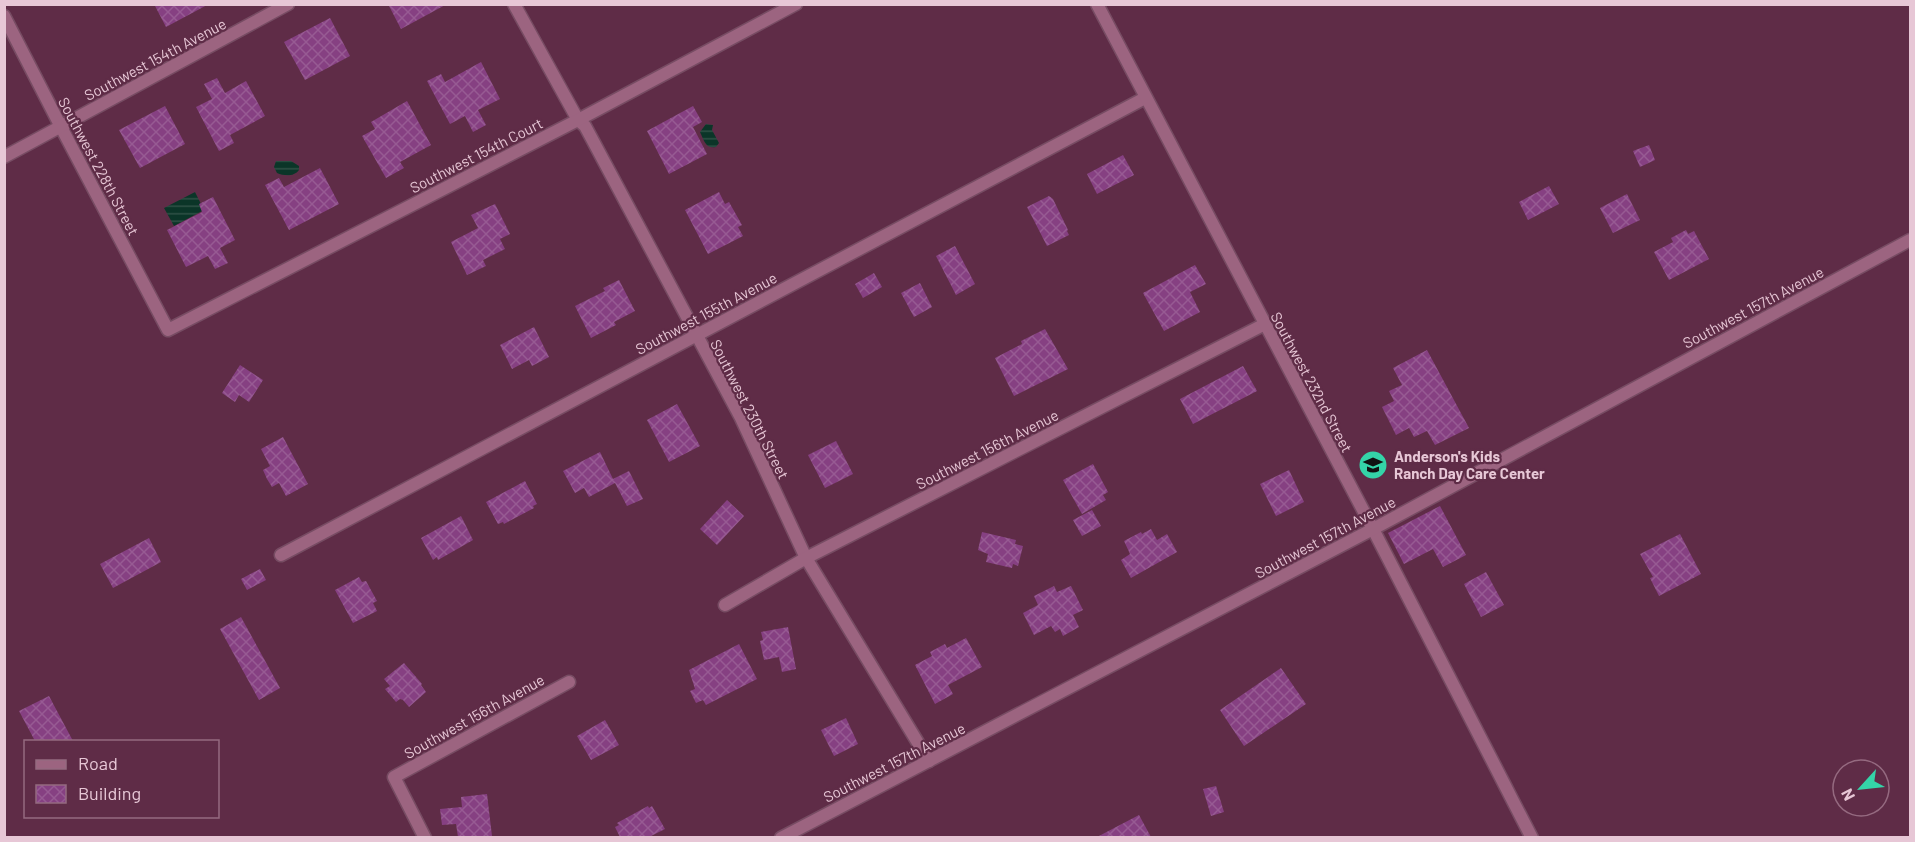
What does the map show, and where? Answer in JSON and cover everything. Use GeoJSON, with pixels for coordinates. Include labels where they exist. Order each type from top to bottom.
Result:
{"type":"FeatureCollection","features":[{"type":"Feature","properties":{"kind":"street","name":"Southwest 154th Avenue"},"geometry":{"type":"LineString","coordinates":[[4,157],[288,4]]}},
{"type":"Feature","properties":{"kind":"street","name":"Southwest 230th Street"},"geometry":{"type":"LineString","coordinates":[[514,4],[578,120],[585,126],[592,138],[741,418],[806,558],[929,761]]}},
{"type":"Feature","properties":{"kind":"street","name":"Southwest 154th Court"},"geometry":{"type":"LineString","coordinates":[[168,330],[578,120],[796,4]]}},
{"type":"Feature","properties":{"kind":"street","name":"Southwest 232nd Street"},"geometry":{"type":"LineString","coordinates":[[1097,4],[1532,837]]}},
{"type":"Feature","properties":{"kind":"street","name":"Southwest 228th Street"},"geometry":{"type":"LineString","coordinates":[[4,16],[168,330]]}},
{"type":"Feature","properties":{"kind":"street","name":"Southwest 155th Avenue"},"geometry":{"type":"LineString","coordinates":[[281,555],[1145,98]]}},
{"type":"Feature","properties":{"kind":"street","name":"Southwest 157th Avenue"},"geometry":{"type":"LineString","coordinates":[[781,837],[1373,529],[1911,240]]}},
{"type":"Feature","properties":{"kind":"street","name":"Southwest 156th Avenue"},"geometry":{"type":"LineString","coordinates":[[725,605],[806,558],[1265,324]]}},
{"type":"Feature","properties":{"kind":"street","name":"Southwest 156th Avenue"},"geometry":{"type":"LineString","coordinates":[[425,837],[394,777],[569,682]]}},
{"type":"Feature","properties":{"kind":"shaded area"},"geometry":{"type":"Polygon","coordinates":[[[706,124],[713,125],[712,130],[719,143],[716,147],[709,147],[700,132],[706,124]]]}},
{"type":"Feature","properties":{"kind":"shaded area"},"geometry":{"type":"Polygon","coordinates":[[[276,161],[291,161],[299,166],[299,170],[289,175],[277,173],[274,167],[276,161]]]}},
{"type":"Feature","properties":{"kind":"shaded area"},"geometry":{"type":"Polygon","coordinates":[[[195,192],[204,210],[174,226],[164,208],[195,192]]]}},
{"type":"Feature","properties":{"kind":"building"},"geometry":{"type":"Polygon","coordinates":[[[154,4],[209,4],[166,27],[154,4]]]}},
{"type":"Feature","properties":{"kind":"building"},"geometry":{"type":"Polygon","coordinates":[[[388,4],[447,4],[401,29],[388,4]]]}},
{"type":"Feature","properties":{"kind":"building"},"geometry":{"type":"Polygon","coordinates":[[[330,18],[350,56],[305,80],[284,42],[330,18]]]}},
{"type":"Feature","properties":{"kind":"building"},"geometry":{"type":"Polygon","coordinates":[[[481,62],[500,99],[478,110],[486,125],[473,132],[465,116],[450,124],[427,81],[441,74],[445,82],[481,62]]]}},
{"type":"Feature","properties":{"kind":"building"},"geometry":{"type":"Polygon","coordinates":[[[217,78],[225,93],[246,81],[265,116],[230,135],[234,143],[219,151],[196,107],[212,99],[204,84],[217,78]]]}},
{"type":"Feature","properties":{"kind":"building"},"geometry":{"type":"Polygon","coordinates":[[[407,101],[431,145],[400,162],[404,168],[386,178],[362,136],[375,129],[371,122],[407,101]]]}},
{"type":"Feature","properties":{"kind":"building"},"geometry":{"type":"Polygon","coordinates":[[[165,106],[185,144],[140,168],[119,130],[165,106]]]}},
{"type":"Feature","properties":{"kind":"building"},"geometry":{"type":"Polygon","coordinates":[[[693,106],[702,122],[693,127],[707,154],[669,174],[647,131],[693,106]]]}},
{"type":"Feature","properties":{"kind":"building"},"geometry":{"type":"Polygon","coordinates":[[[1649,145],[1655,160],[1640,167],[1633,151],[1649,145]]]}},
{"type":"Feature","properties":{"kind":"building"},"geometry":{"type":"Polygon","coordinates":[[[1123,155],[1134,175],[1097,194],[1087,174],[1123,155]]]}},
{"type":"Feature","properties":{"kind":"building"},"geometry":{"type":"Polygon","coordinates":[[[320,168],[339,204],[289,230],[265,185],[279,178],[284,187],[320,168]]]}},
{"type":"Feature","properties":{"kind":"building"},"geometry":{"type":"Polygon","coordinates":[[[1549,186],[1559,204],[1528,220],[1519,202],[1549,186]]]}},
{"type":"Feature","properties":{"kind":"building"},"geometry":{"type":"Polygon","coordinates":[[[719,192],[725,204],[729,202],[742,225],[738,227],[743,236],[708,254],[685,210],[719,192]]]}},
{"type":"Feature","properties":{"kind":"building"},"geometry":{"type":"Polygon","coordinates":[[[1627,194],[1640,220],[1613,233],[1600,208],[1627,194]]]}},
{"type":"Feature","properties":{"kind":"building"},"geometry":{"type":"Polygon","coordinates":[[[1049,196],[1053,199],[1069,235],[1047,246],[1027,207],[1049,196]]]}},
{"type":"Feature","properties":{"kind":"building"},"geometry":{"type":"Polygon","coordinates":[[[213,197],[235,240],[220,248],[228,263],[215,269],[208,256],[186,267],[167,230],[202,212],[199,204],[213,197]]]}},
{"type":"Feature","properties":{"kind":"building"},"geometry":{"type":"Polygon","coordinates":[[[495,204],[510,234],[500,239],[505,249],[483,260],[486,266],[467,275],[451,242],[478,228],[471,215],[495,204]]]}},
{"type":"Feature","properties":{"kind":"building"},"geometry":{"type":"Polygon","coordinates":[[[1686,230],[1688,234],[1694,231],[1709,259],[1669,280],[1654,252],[1673,242],[1671,238],[1686,230]]]}},
{"type":"Feature","properties":{"kind":"building"},"geometry":{"type":"Polygon","coordinates":[[[955,246],[975,284],[956,295],[936,256],[955,246]]]}},
{"type":"Feature","properties":{"kind":"building"},"geometry":{"type":"Polygon","coordinates":[[[1195,265],[1206,284],[1190,292],[1200,312],[1164,331],[1143,293],[1195,265]]]}},
{"type":"Feature","properties":{"kind":"building"},"geometry":{"type":"Polygon","coordinates":[[[874,273],[882,287],[863,298],[855,284],[874,273]]]}},
{"type":"Feature","properties":{"kind":"building"},"geometry":{"type":"Polygon","coordinates":[[[619,280],[635,311],[614,322],[616,325],[591,338],[575,306],[605,291],[603,288],[619,280]]]}},
{"type":"Feature","properties":{"kind":"building"},"geometry":{"type":"Polygon","coordinates":[[[920,283],[932,307],[914,317],[901,293],[920,283]]]}},
{"type":"Feature","properties":{"kind":"building"},"geometry":{"type":"Polygon","coordinates":[[[534,327],[549,357],[532,366],[529,360],[512,369],[500,345],[534,327]]]}},
{"type":"Feature","properties":{"kind":"building"},"geometry":{"type":"Polygon","coordinates":[[[1045,329],[1068,369],[1014,396],[995,358],[1045,329]]]}},
{"type":"Feature","properties":{"kind":"building"},"geometry":{"type":"Polygon","coordinates":[[[1427,350],[1469,428],[1435,445],[1427,431],[1414,437],[1409,428],[1396,435],[1382,407],[1394,401],[1389,391],[1402,385],[1393,368],[1427,350]]]}},
{"type":"Feature","properties":{"kind":"building"},"geometry":{"type":"Polygon","coordinates":[[[240,365],[263,380],[249,402],[239,395],[235,402],[222,393],[240,365]]]}},
{"type":"Feature","properties":{"kind":"building"},"geometry":{"type":"Polygon","coordinates":[[[1243,366],[1257,391],[1193,424],[1180,399],[1243,366]]]}},
{"type":"Feature","properties":{"kind":"building"},"geometry":{"type":"Polygon","coordinates":[[[677,404],[700,446],[669,462],[647,420],[677,404]]]}},
{"type":"Feature","properties":{"kind":"building"},"geometry":{"type":"Polygon","coordinates":[[[283,437],[308,484],[286,496],[279,483],[272,487],[267,479],[263,470],[270,466],[261,449],[283,437]]]}},
{"type":"Feature","properties":{"kind":"building"},"geometry":{"type":"Polygon","coordinates":[[[836,441],[853,474],[825,488],[808,455],[836,441]]]}},
{"type":"Feature","properties":{"kind":"building"},"geometry":{"type":"Polygon","coordinates":[[[600,452],[613,479],[629,471],[643,499],[627,506],[615,483],[589,497],[584,488],[575,493],[563,471],[600,452]]]}},
{"type":"Feature","properties":{"kind":"building"},"geometry":{"type":"Polygon","coordinates":[[[1093,464],[1108,492],[1103,495],[1106,500],[1082,514],[1063,480],[1093,464]]]}},
{"type":"Feature","properties":{"kind":"building"},"geometry":{"type":"Polygon","coordinates":[[[1289,470],[1304,502],[1276,516],[1260,484],[1289,470]]]}},
{"type":"Feature","properties":{"kind":"building"},"geometry":{"type":"Polygon","coordinates":[[[525,481],[537,504],[533,506],[534,508],[504,524],[503,522],[498,524],[486,502],[525,481]]]}},
{"type":"Feature","properties":{"kind":"building"},"geometry":{"type":"Polygon","coordinates":[[[727,500],[744,516],[717,545],[700,529],[727,500]]]}},
{"type":"Feature","properties":{"kind":"building"},"geometry":{"type":"Polygon","coordinates":[[[1440,506],[1466,555],[1443,567],[1433,549],[1404,564],[1388,533],[1440,506]]]}},
{"type":"Feature","properties":{"kind":"building"},"geometry":{"type":"Polygon","coordinates":[[[1092,510],[1101,526],[1082,536],[1073,520],[1092,510]]]}},
{"type":"Feature","properties":{"kind":"building"},"geometry":{"type":"Polygon","coordinates":[[[461,516],[473,540],[438,560],[437,557],[433,560],[421,538],[461,516]]]}},
{"type":"Feature","properties":{"kind":"building"},"geometry":{"type":"Polygon","coordinates":[[[1151,529],[1157,540],[1167,534],[1177,552],[1131,578],[1121,560],[1130,554],[1124,541],[1151,529]]]}},
{"type":"Feature","properties":{"kind":"building"},"geometry":{"type":"Polygon","coordinates":[[[982,532],[1016,540],[1015,544],[1023,546],[1018,566],[1013,564],[1012,568],[986,562],[988,554],[978,550],[982,532]]]}},
{"type":"Feature","properties":{"kind":"building"},"geometry":{"type":"Polygon","coordinates":[[[1680,534],[1701,574],[1659,596],[1650,578],[1653,577],[1640,554],[1680,534]]]}},
{"type":"Feature","properties":{"kind":"building"},"geometry":{"type":"Polygon","coordinates":[[[149,538],[161,562],[113,588],[100,564],[149,538]]]}},
{"type":"Feature","properties":{"kind":"building"},"geometry":{"type":"Polygon","coordinates":[[[260,569],[266,580],[247,590],[241,579],[260,569]]]}},
{"type":"Feature","properties":{"kind":"building"},"geometry":{"type":"Polygon","coordinates":[[[1486,572],[1504,605],[1481,617],[1464,584],[1486,572]]]}},
{"type":"Feature","properties":{"kind":"building"},"geometry":{"type":"Polygon","coordinates":[[[359,577],[362,582],[366,581],[377,601],[373,603],[377,611],[353,623],[335,590],[359,577]]]}},
{"type":"Feature","properties":{"kind":"building"},"geometry":{"type":"Polygon","coordinates":[[[1054,586],[1057,592],[1071,586],[1083,610],[1073,615],[1079,627],[1063,636],[1060,629],[1055,632],[1051,626],[1034,635],[1023,613],[1038,605],[1034,596],[1054,586]]]}},
{"type":"Feature","properties":{"kind":"building"},"geometry":{"type":"Polygon","coordinates":[[[241,617],[280,688],[259,700],[220,629],[241,617]]]}},
{"type":"Feature","properties":{"kind":"building"},"geometry":{"type":"Polygon","coordinates":[[[788,627],[796,669],[782,672],[779,657],[764,660],[760,641],[763,640],[761,632],[788,627]]]}},
{"type":"Feature","properties":{"kind":"building"},"geometry":{"type":"Polygon","coordinates":[[[966,638],[982,667],[948,685],[953,694],[935,704],[915,665],[932,656],[930,652],[945,644],[947,648],[966,638]]]}},
{"type":"Feature","properties":{"kind":"building"},"geometry":{"type":"Polygon","coordinates":[[[739,644],[757,679],[706,705],[703,700],[696,703],[690,691],[695,689],[689,670],[739,644]]]}},
{"type":"Feature","properties":{"kind":"building"},"geometry":{"type":"Polygon","coordinates":[[[404,663],[426,692],[409,707],[403,700],[396,702],[385,689],[390,686],[384,679],[404,663]]]}},
{"type":"Feature","properties":{"kind":"building"},"geometry":{"type":"Polygon","coordinates":[[[1281,668],[1306,704],[1244,746],[1220,710],[1281,668]]]}},
{"type":"Feature","properties":{"kind":"building"},"geometry":{"type":"Polygon","coordinates":[[[49,696],[72,740],[34,740],[19,711],[49,696]]]}},
{"type":"Feature","properties":{"kind":"building"},"geometry":{"type":"Polygon","coordinates":[[[846,718],[858,744],[834,756],[821,730],[846,718]]]}},
{"type":"Feature","properties":{"kind":"building"},"geometry":{"type":"Polygon","coordinates":[[[605,720],[619,745],[591,760],[577,736],[605,720]]]}},
{"type":"Feature","properties":{"kind":"building"},"geometry":{"type":"Polygon","coordinates":[[[1216,786],[1224,812],[1211,816],[1203,789],[1216,786]]]}},
{"type":"Feature","properties":{"kind":"building"},"geometry":{"type":"Polygon","coordinates":[[[487,794],[492,836],[458,837],[456,824],[442,825],[440,809],[462,807],[461,797],[487,794]]]}},
{"type":"Feature","properties":{"kind":"building"},"geometry":{"type":"Polygon","coordinates":[[[648,806],[649,808],[652,806],[665,829],[649,837],[620,837],[615,827],[619,825],[617,823],[648,806]]]}},
{"type":"Feature","properties":{"kind":"building"},"geometry":{"type":"Polygon","coordinates":[[[1139,815],[1151,837],[1097,837],[1139,815]]]}},
{"type":"Feature","properties":{"kind":"place","name":"Anderson's Kids Ranch Day Care Center"},"geometry":{"type":"Point","coordinates":[1373,465]}}]}
